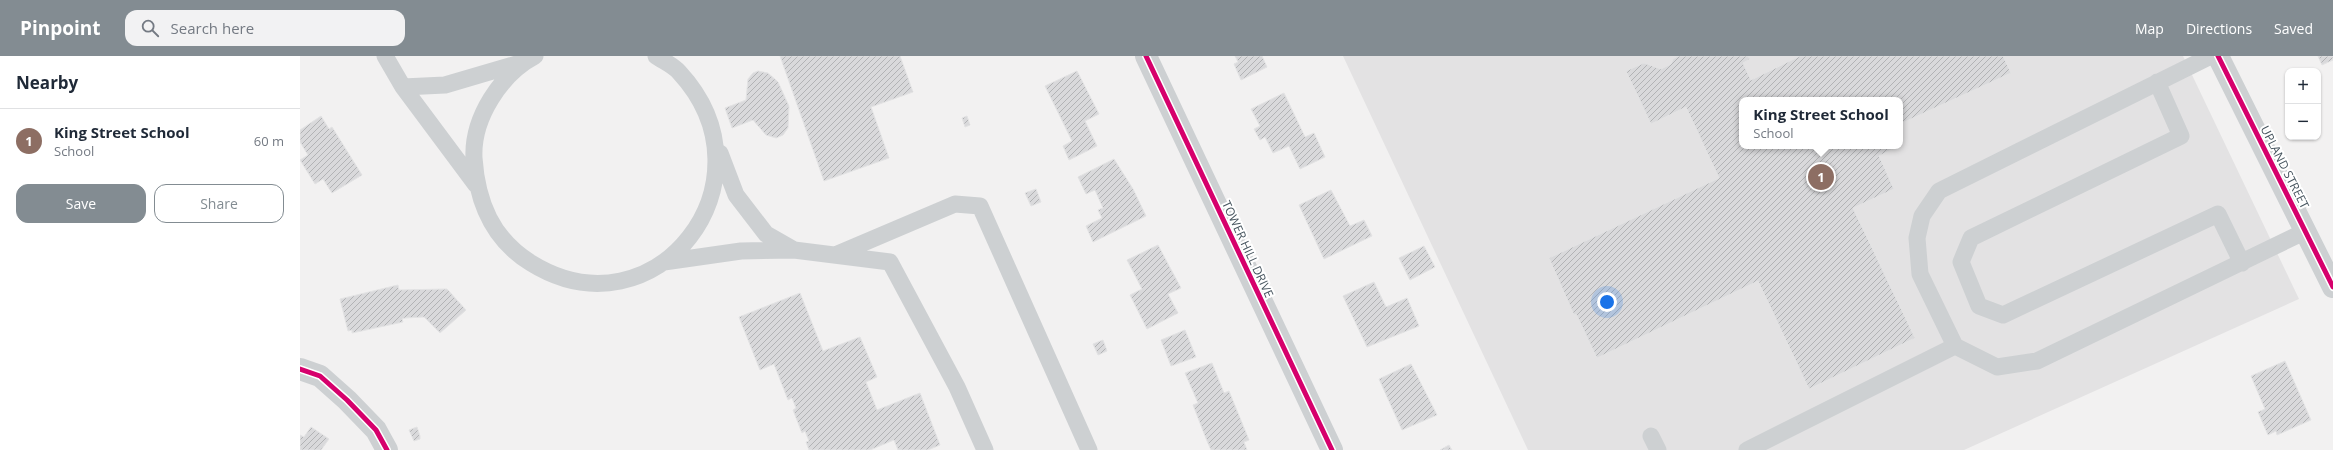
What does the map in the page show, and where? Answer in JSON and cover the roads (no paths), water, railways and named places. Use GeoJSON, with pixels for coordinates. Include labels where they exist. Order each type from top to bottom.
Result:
{"type":"FeatureCollection","features":[{"type":"Feature","properties":{"kind":"street","name":"TOWER HILL DRIVE"},"geometry":{"type":"LineString","coordinates":[[1146,56],[1332,450]]}},
{"type":"Feature","properties":{"kind":"street","name":"UPLAND STREET"},"geometry":{"type":"LineString","coordinates":[[2218,56],[2333,287]]}},
{"type":"Feature","properties":{"kind":"street"},"geometry":{"type":"LineString","coordinates":[[300,369],[320,376],[348,400],[376,430],[387,450]]}},
{"type":"Feature","properties":{"kind":"lane"},"geometry":{"type":"LineString","coordinates":[[385,56],[402,86],[476,185],[490,222],[516,253],[550,274],[588,283],[604,282],[628,279],[664,262],[689,240],[707,211],[716,179],[717,145]]}},
{"type":"Feature","properties":{"kind":"lane"},"geometry":{"type":"LineString","coordinates":[[656,56],[679,71],[704,105],[736,195],[766,234],[794,250]]}},
{"type":"Feature","properties":{"kind":"lane"},"geometry":{"type":"LineString","coordinates":[[2211,56],[1939,190],[1922,216],[1917,238],[1920,274],[1955,346],[1997,367],[2037,361],[2306,232]]}},
{"type":"Feature","properties":{"kind":"lane"},"geometry":{"type":"LineString","coordinates":[[402,86],[445,85],[529,59]]}},
{"type":"Feature","properties":{"kind":"lane"},"geometry":{"type":"LineString","coordinates":[[476,185],[474,151],[482,117],[498,87],[529,59]]}},
{"type":"Feature","properties":{"kind":"lane"},"geometry":{"type":"LineString","coordinates":[[2157,82],[2181,136],[1971,238],[1961,262],[1979,306],[2003,315],[2218,214],[2242,263]]}},
{"type":"Feature","properties":{"kind":"lane"},"geometry":{"type":"LineString","coordinates":[[835,255],[955,204],[980,206],[1089,450]]}},
{"type":"Feature","properties":{"kind":"lane"},"geometry":{"type":"LineString","coordinates":[[664,262],[741,251],[794,250],[890,262],[958,387],[985,450]]}},
{"type":"Feature","properties":{"kind":"lane"},"geometry":{"type":"LineString","coordinates":[[1747,450],[1955,346]]}},
{"type":"Feature","properties":{"kind":"place","name":"King Street School"},"geometry":{"type":"Point","coordinates":[1821,177]}}]}
